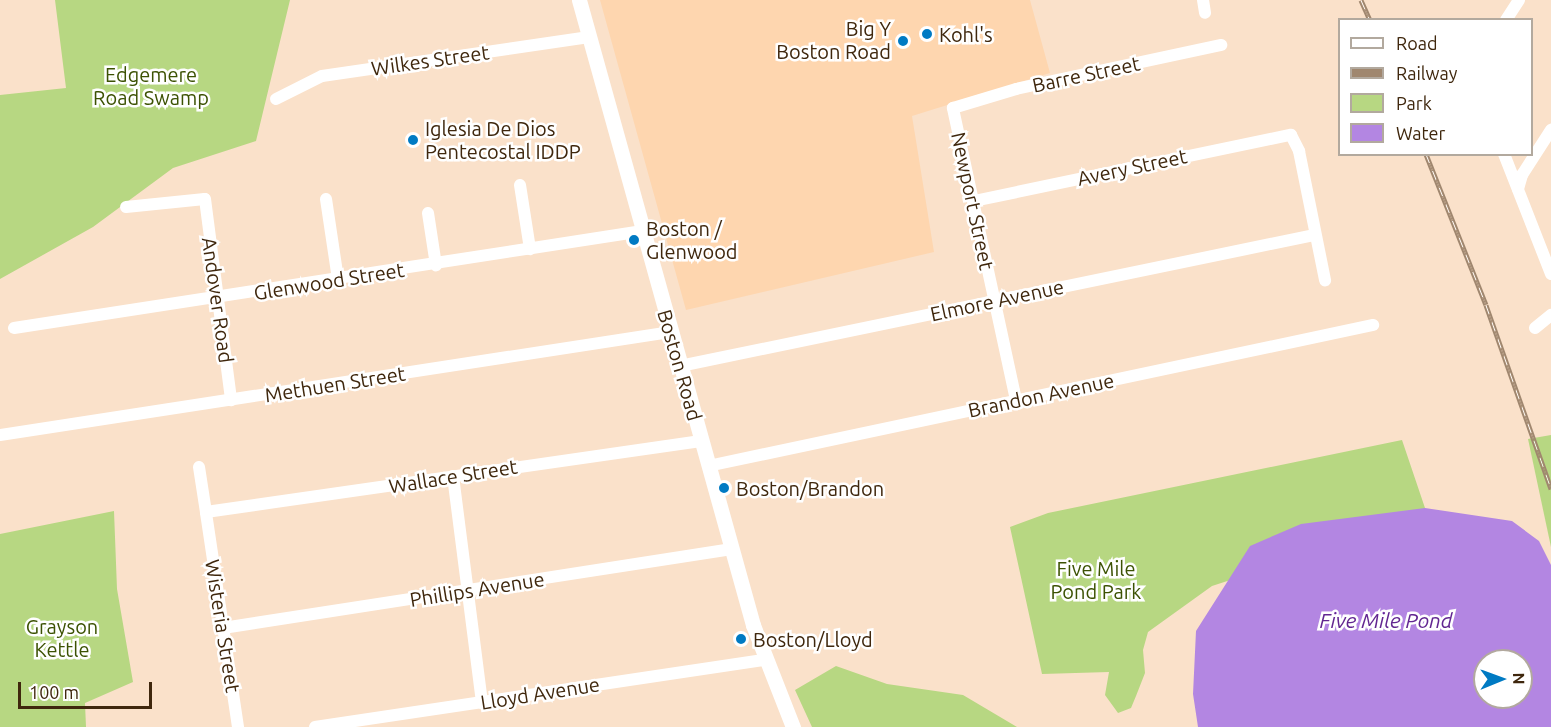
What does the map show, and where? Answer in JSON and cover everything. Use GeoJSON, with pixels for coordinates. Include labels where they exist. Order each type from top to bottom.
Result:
{"type":"FeatureCollection","features":[{"type":"Feature","properties":{"kind":"main road","name":"Boston Road"},"geometry":{"type":"LineString","coordinates":[[579,0],[732,549],[765,660],[793,727]]}},
{"type":"Feature","properties":{"kind":"street"},"geometry":{"type":"LineString","coordinates":[[1203,0],[1204,14]]}},
{"type":"Feature","properties":{"kind":"street"},"geometry":{"type":"LineString","coordinates":[[1507,18],[1519,0]]}},
{"type":"Feature","properties":{"kind":"street","name":"Wilkes Street"},"geometry":{"type":"LineString","coordinates":[[276,99],[322,76],[589,37]]}},
{"type":"Feature","properties":{"kind":"street","name":"Barre Street"},"geometry":{"type":"LineString","coordinates":[[953,108],[1016,89],[1221,45]]}},
{"type":"Feature","properties":{"kind":"street","name":"Newport Street"},"geometry":{"type":"LineString","coordinates":[[953,108],[1016,400]]}},
{"type":"Feature","properties":{"kind":"street"},"geometry":{"type":"LineString","coordinates":[[1518,189],[1522,175],[1551,130]]}},
{"type":"Feature","properties":{"kind":"street","name":"Avery Street"},"geometry":{"type":"LineString","coordinates":[[974,201],[1291,135],[1299,151],[1314,235]]}},
{"type":"Feature","properties":{"kind":"street"},"geometry":{"type":"LineString","coordinates":[[1505,156],[1551,274]]}},
{"type":"Feature","properties":{"kind":"street"},"geometry":{"type":"LineString","coordinates":[[520,185],[530,249]]}},
{"type":"Feature","properties":{"kind":"street","name":"Andover Road"},"geometry":{"type":"LineString","coordinates":[[126,207],[205,199],[231,400]]}},
{"type":"Feature","properties":{"kind":"street"},"geometry":{"type":"LineString","coordinates":[[326,199],[338,279]]}},
{"type":"Feature","properties":{"kind":"street"},"geometry":{"type":"LineString","coordinates":[[428,213],[436,264]]}},
{"type":"Feature","properties":{"kind":"street","name":"Glenwood Street"},"geometry":{"type":"LineString","coordinates":[[14,328],[643,231]]}},
{"type":"Feature","properties":{"kind":"street"},"geometry":{"type":"LineString","coordinates":[[1314,235],[1325,280]]}},
{"type":"Feature","properties":{"kind":"street","name":"Elmore Avenue"},"geometry":{"type":"LineString","coordinates":[[680,366],[1314,235]]}},
{"type":"Feature","properties":{"kind":"street"},"geometry":{"type":"LineString","coordinates":[[1535,328],[1551,315]]}},
{"type":"Feature","properties":{"kind":"street","name":"Brandon Avenue"},"geometry":{"type":"LineString","coordinates":[[708,466],[1373,325]]}},
{"type":"Feature","properties":{"kind":"street","name":"Methuen Street"},"geometry":{"type":"LineString","coordinates":[[0,435],[671,332]]}},
{"type":"Feature","properties":{"kind":"street","name":"Wallace Street"},"geometry":{"type":"LineString","coordinates":[[206,512],[701,441]]}},
{"type":"Feature","properties":{"kind":"street"},"geometry":{"type":"LineString","coordinates":[[199,468],[206,512]]}},
{"type":"Feature","properties":{"kind":"street"},"geometry":{"type":"LineString","coordinates":[[453,476],[482,703]]}},
{"type":"Feature","properties":{"kind":"street","name":"Wisteria Street"},"geometry":{"type":"LineString","coordinates":[[206,512],[238,727]]}},
{"type":"Feature","properties":{"kind":"street","name":"Phillips Avenue"},"geometry":{"type":"LineString","coordinates":[[223,628],[732,549]]}},
{"type":"Feature","properties":{"kind":"street","name":"Lloyd Avenue"},"geometry":{"type":"LineString","coordinates":[[315,727],[765,660]]}},
{"type":"Feature","properties":{"kind":"shaded area"},"geometry":{"type":"Polygon","coordinates":[[[600,0],[1030,0],[1050,73],[912,116],[934,252],[686,310],[600,0]]]}},
{"type":"Feature","properties":{"kind":"green space","name":"Edgemere Road Swamp"},"geometry":{"type":"Polygon","coordinates":[[[55,0],[290,0],[256,141],[173,168],[93,227],[0,279],[0,95],[66,88],[55,0]]]}},
{"type":"Feature","properties":{"kind":"green space"},"geometry":{"type":"Polygon","coordinates":[[[1551,435],[1551,547],[1528,439],[1551,435]]]}},
{"type":"Feature","properties":{"kind":"green space","name":"Five Mile Pond Park"},"geometry":{"type":"Polygon","coordinates":[[[1402,440],[1448,576],[1258,571],[1212,586],[1148,632],[1143,650],[1145,673],[1131,708],[1118,713],[1105,695],[1109,672],[1042,674],[1010,527],[1048,513],[1402,440]]]}},
{"type":"Feature","properties":{"kind":"green space","name":"Grayson Kettle"},"geometry":{"type":"Polygon","coordinates":[[[114,511],[117,589],[133,682],[85,703],[86,727],[0,727],[0,534],[114,511]]]}},
{"type":"Feature","properties":{"kind":"green space"},"geometry":{"type":"Polygon","coordinates":[[[836,666],[887,684],[963,695],[1017,727],[812,727],[795,690],[836,666]]]}},
{"type":"Feature","properties":{"kind":"water","name":"Five Mile Pond"},"geometry":{"type":"Polygon","coordinates":[[[1425,508],[1512,521],[1539,541],[1551,565],[1551,727],[1198,727],[1193,694],[1196,631],[1250,546],[1301,524],[1425,508]]]}},
{"type":"Feature","properties":{"kind":"railway"},"geometry":{"type":"LineString","coordinates":[[1361,0],[1369,18]]}},
{"type":"Feature","properties":{"kind":"railway"},"geometry":{"type":"LineString","coordinates":[[1427,156],[1486,305],[1551,489]]}},
{"type":"Feature","properties":{"kind":"place","name":"Kohl's"},"geometry":{"type":"Point","coordinates":[927,34]}},
{"type":"Feature","properties":{"kind":"place","name":"Big Y Boston Road"},"geometry":{"type":"Point","coordinates":[903,41]}},
{"type":"Feature","properties":{"kind":"place","name":"Iglesia De Dios Pentecostal IDDP"},"geometry":{"type":"Point","coordinates":[413,140]}},
{"type":"Feature","properties":{"kind":"place","name":"Boston / Glenwood"},"geometry":{"type":"Point","coordinates":[634,240]}},
{"type":"Feature","properties":{"kind":"place","name":"Boston/Brandon"},"geometry":{"type":"Point","coordinates":[724,488]}},
{"type":"Feature","properties":{"kind":"place","name":"Boston/Lloyd"},"geometry":{"type":"Point","coordinates":[741,639]}}]}
